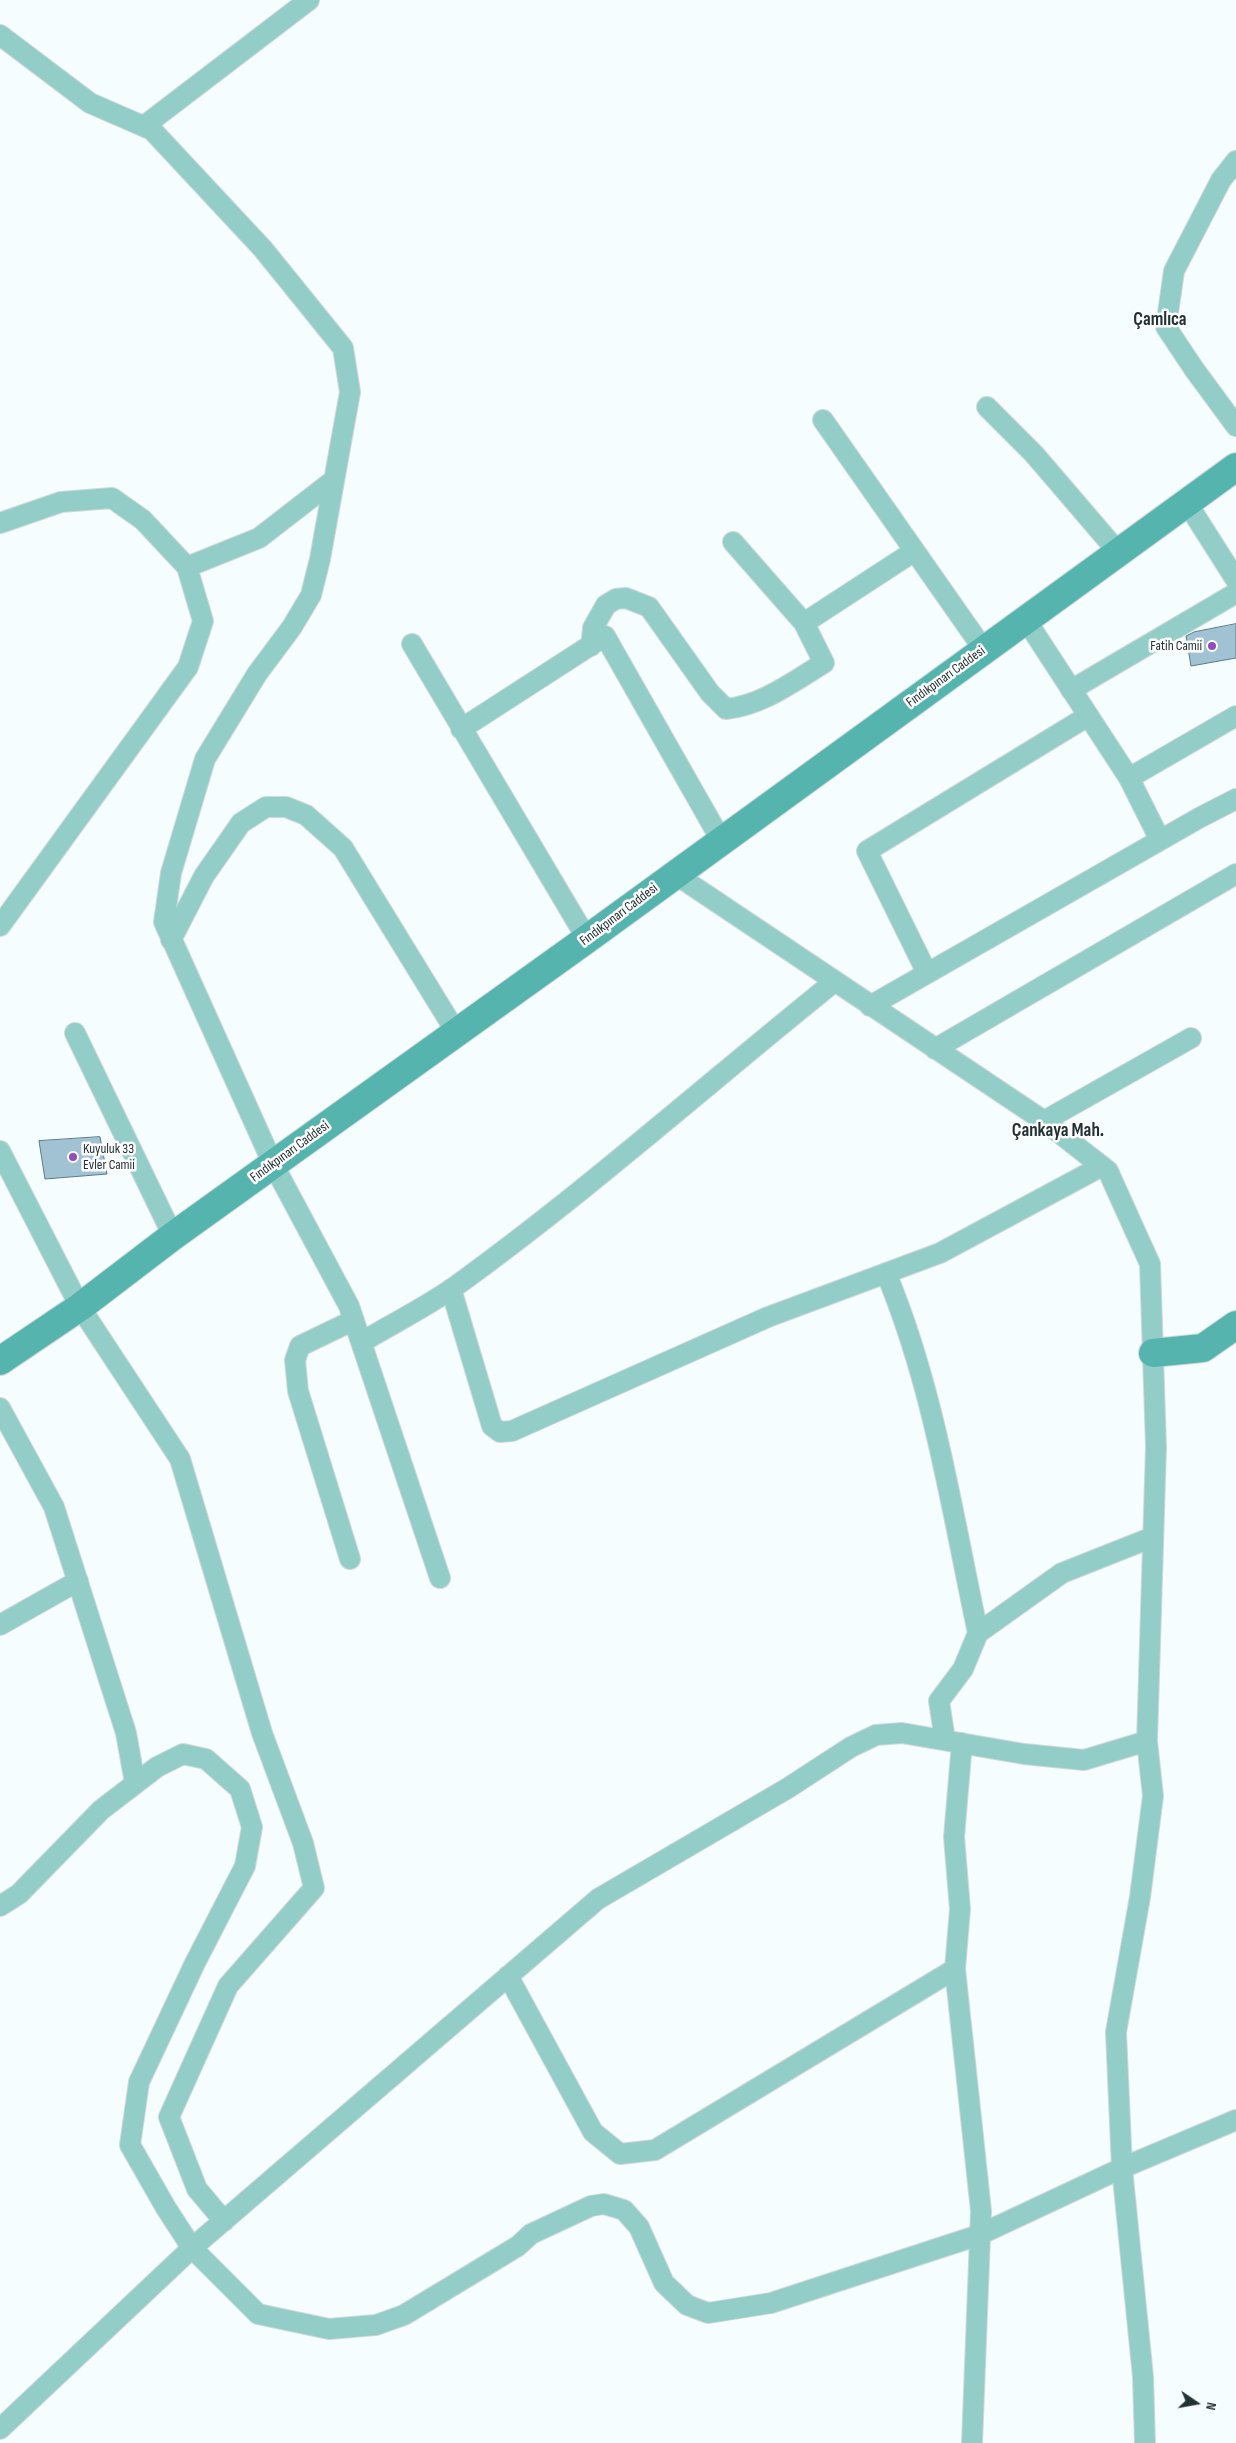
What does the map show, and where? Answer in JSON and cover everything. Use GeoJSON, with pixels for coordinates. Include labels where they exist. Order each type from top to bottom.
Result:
{"type":"FeatureCollection","features":[{"type":"Feature","properties":{"kind":"main road","name":"Fındıkpınarı Caddesi"},"geometry":{"type":"LineString","coordinates":[[0,1361],[80,1307],[173,1236],[587,939],[1236,467]]}},
{"type":"Feature","properties":{"kind":"main road"},"geometry":{"type":"LineString","coordinates":[[1153,1353],[1203,1348],[1236,1325]]}},
{"type":"Feature","properties":{"kind":"street"},"geometry":{"type":"LineString","coordinates":[[144,126],[308,0]]}},
{"type":"Feature","properties":{"kind":"street"},"geometry":{"type":"LineString","coordinates":[[0,35],[90,103],[152,130],[263,249],[343,348],[350,392],[320,560],[310,595],[292,627],[256,674],[205,759],[171,872],[164,922],[273,1164],[349,1306],[440,1578]]}},
{"type":"Feature","properties":{"kind":"street"},"geometry":{"type":"LineString","coordinates":[[1236,161],[1221,180],[1174,271],[1166,327],[1236,426]]}},
{"type":"Feature","properties":{"kind":"street"},"geometry":{"type":"LineString","coordinates":[[987,407],[1034,454],[1118,552]]}},
{"type":"Feature","properties":{"kind":"street"},"geometry":{"type":"LineString","coordinates":[[823,420],[913,552],[984,650]]}},
{"type":"Feature","properties":{"kind":"street"},"geometry":{"type":"LineString","coordinates":[[187,566],[259,538],[334,480]]}},
{"type":"Feature","properties":{"kind":"street"},"geometry":{"type":"LineString","coordinates":[[0,523],[61,502],[112,498],[143,520],[187,566],[203,621],[188,667],[0,926]]}},
{"type":"Feature","properties":{"kind":"street"},"geometry":{"type":"LineString","coordinates":[[1187,503],[1236,580]]}},
{"type":"Feature","properties":{"kind":"street"},"geometry":{"type":"LineString","coordinates":[[591,646],[593,628],[606,605],[626,598],[649,606],[710,693],[726,709],[742,707],[773,694],[824,663],[804,623],[733,542]]}},
{"type":"Feature","properties":{"kind":"street"},"geometry":{"type":"LineString","coordinates":[[804,623],[913,552]]}},
{"type":"Feature","properties":{"kind":"street"},"geometry":{"type":"LineString","coordinates":[[1071,690],[1236,593]]}},
{"type":"Feature","properties":{"kind":"street"},"geometry":{"type":"LineString","coordinates":[[1026,620],[1129,778],[1160,840]]}},
{"type":"Feature","properties":{"kind":"street"},"geometry":{"type":"LineString","coordinates":[[461,729],[605,636],[721,840]]}},
{"type":"Feature","properties":{"kind":"street"},"geometry":{"type":"LineString","coordinates":[[412,644],[587,939]]}},
{"type":"Feature","properties":{"kind":"street"},"geometry":{"type":"LineString","coordinates":[[928,973],[866,851],[1088,716]]}},
{"type":"Feature","properties":{"kind":"street"},"geometry":{"type":"LineString","coordinates":[[1129,778],[1236,716]]}},
{"type":"Feature","properties":{"kind":"street"},"geometry":{"type":"LineString","coordinates":[[870,1006],[1160,840],[1236,799]]}},
{"type":"Feature","properties":{"kind":"street"},"geometry":{"type":"LineString","coordinates":[[171,940],[204,876],[241,823],[266,807],[286,807],[306,815],[343,848],[456,1032]]}},
{"type":"Feature","properties":{"kind":"street"},"geometry":{"type":"LineString","coordinates":[[675,874],[1044,1121],[1102,1166],[1108,1171],[1124,1202],[1150,1264],[1156,1447],[1147,1742],[1153,1796],[1140,1897],[1116,2032],[1122,2168],[1143,2377],[1146,2443]]}},
{"type":"Feature","properties":{"kind":"street"},"geometry":{"type":"LineString","coordinates":[[936,1049],[1236,874]]}},
{"type":"Feature","properties":{"kind":"street"},"geometry":{"type":"LineString","coordinates":[[362,1342],[451,1289],[614,1163],[708,1083],[834,982]]}},
{"type":"Feature","properties":{"kind":"street"},"geometry":{"type":"LineString","coordinates":[[75,1034],[173,1236]]}},
{"type":"Feature","properties":{"kind":"street"},"geometry":{"type":"LineString","coordinates":[[1044,1121],[1191,1038]]}},
{"type":"Feature","properties":{"kind":"street"},"geometry":{"type":"LineString","coordinates":[[0,1151],[80,1307],[180,1459],[262,1733],[303,1843],[314,1888],[228,1986],[169,2117],[197,2190],[224,2221]]}},
{"type":"Feature","properties":{"kind":"street"},"geometry":{"type":"LineString","coordinates":[[451,1289],[492,1426],[500,1432],[512,1431],[768,1317],[940,1253],[1102,1166]]}},
{"type":"Feature","properties":{"kind":"street"},"geometry":{"type":"LineString","coordinates":[[886,1273],[926,1388],[978,1633]]}},
{"type":"Feature","properties":{"kind":"street"},"geometry":{"type":"LineString","coordinates":[[350,1559],[298,1390],[295,1360],[300,1346],[354,1320]]}},
{"type":"Feature","properties":{"kind":"street"},"geometry":{"type":"LineString","coordinates":[[0,1408],[54,1508],[126,1733],[135,1783]]}},
{"type":"Feature","properties":{"kind":"street"},"geometry":{"type":"LineString","coordinates":[[972,2443],[979,2235],[982,2212],[955,1969],[960,1909],[954,1837],[953,1742],[939,1701],[963,1669],[978,1633],[1062,1572],[1153,1537]]}},
{"type":"Feature","properties":{"kind":"street"},"geometry":{"type":"LineString","coordinates":[[0,1625],[78,1581]]}},
{"type":"Feature","properties":{"kind":"street"},"geometry":{"type":"LineString","coordinates":[[0,2429],[192,2248],[598,1899],[788,1788],[851,1747],[876,1735],[902,1733],[1024,1754],[1084,1760],[1147,1742]]}},
{"type":"Feature","properties":{"kind":"street"},"geometry":{"type":"LineString","coordinates":[[0,1906],[19,1894],[101,1810],[157,1767],[183,1754],[206,1759],[240,1789],[252,1827],[245,1866],[195,1963],[139,2082],[130,2145],[166,2208],[192,2248],[258,2314],[329,2329],[376,2325],[404,2315],[518,2246],[530,2234],[591,2206],[604,2204],[624,2210],[639,2227],[664,2283],[687,2305],[708,2313],[771,2303],[979,2235],[1122,2168],[1236,2120]]}},
{"type":"Feature","properties":{"kind":"street"},"geometry":{"type":"LineString","coordinates":[[508,1976],[593,2132],[620,2154],[655,2150],[955,1969]]}},
{"type":"Feature","properties":{"kind":"building","name":"Fatih Camii"},"geometry":{"type":"Polygon","coordinates":[[[1236,624],[1236,658],[1191,666],[1186,636],[1194,632],[1236,624]]]}},
{"type":"Feature","properties":{"kind":"building","name":"Kuyuluk 33 Evler Camii"},"geometry":{"type":"Polygon","coordinates":[[[100,1137],[107,1174],[45,1179],[39,1141],[100,1137]]]}},
{"type":"Feature","properties":{"kind":"place","name":"Fatih Camii"},"geometry":{"type":"Point","coordinates":[1212,646]}},
{"type":"Feature","properties":{"kind":"place","name":"Kuyuluk 33 Evler Camii"},"geometry":{"type":"Point","coordinates":[73,1157]}},
{"type":"Feature","properties":{"kind":"district","name":"Çamlıca"},"geometry":{"type":"Point","coordinates":[1160,320]}},
{"type":"Feature","properties":{"kind":"district","name":"Çankaya Mah."},"geometry":{"type":"Point","coordinates":[1058,1131]}}]}
